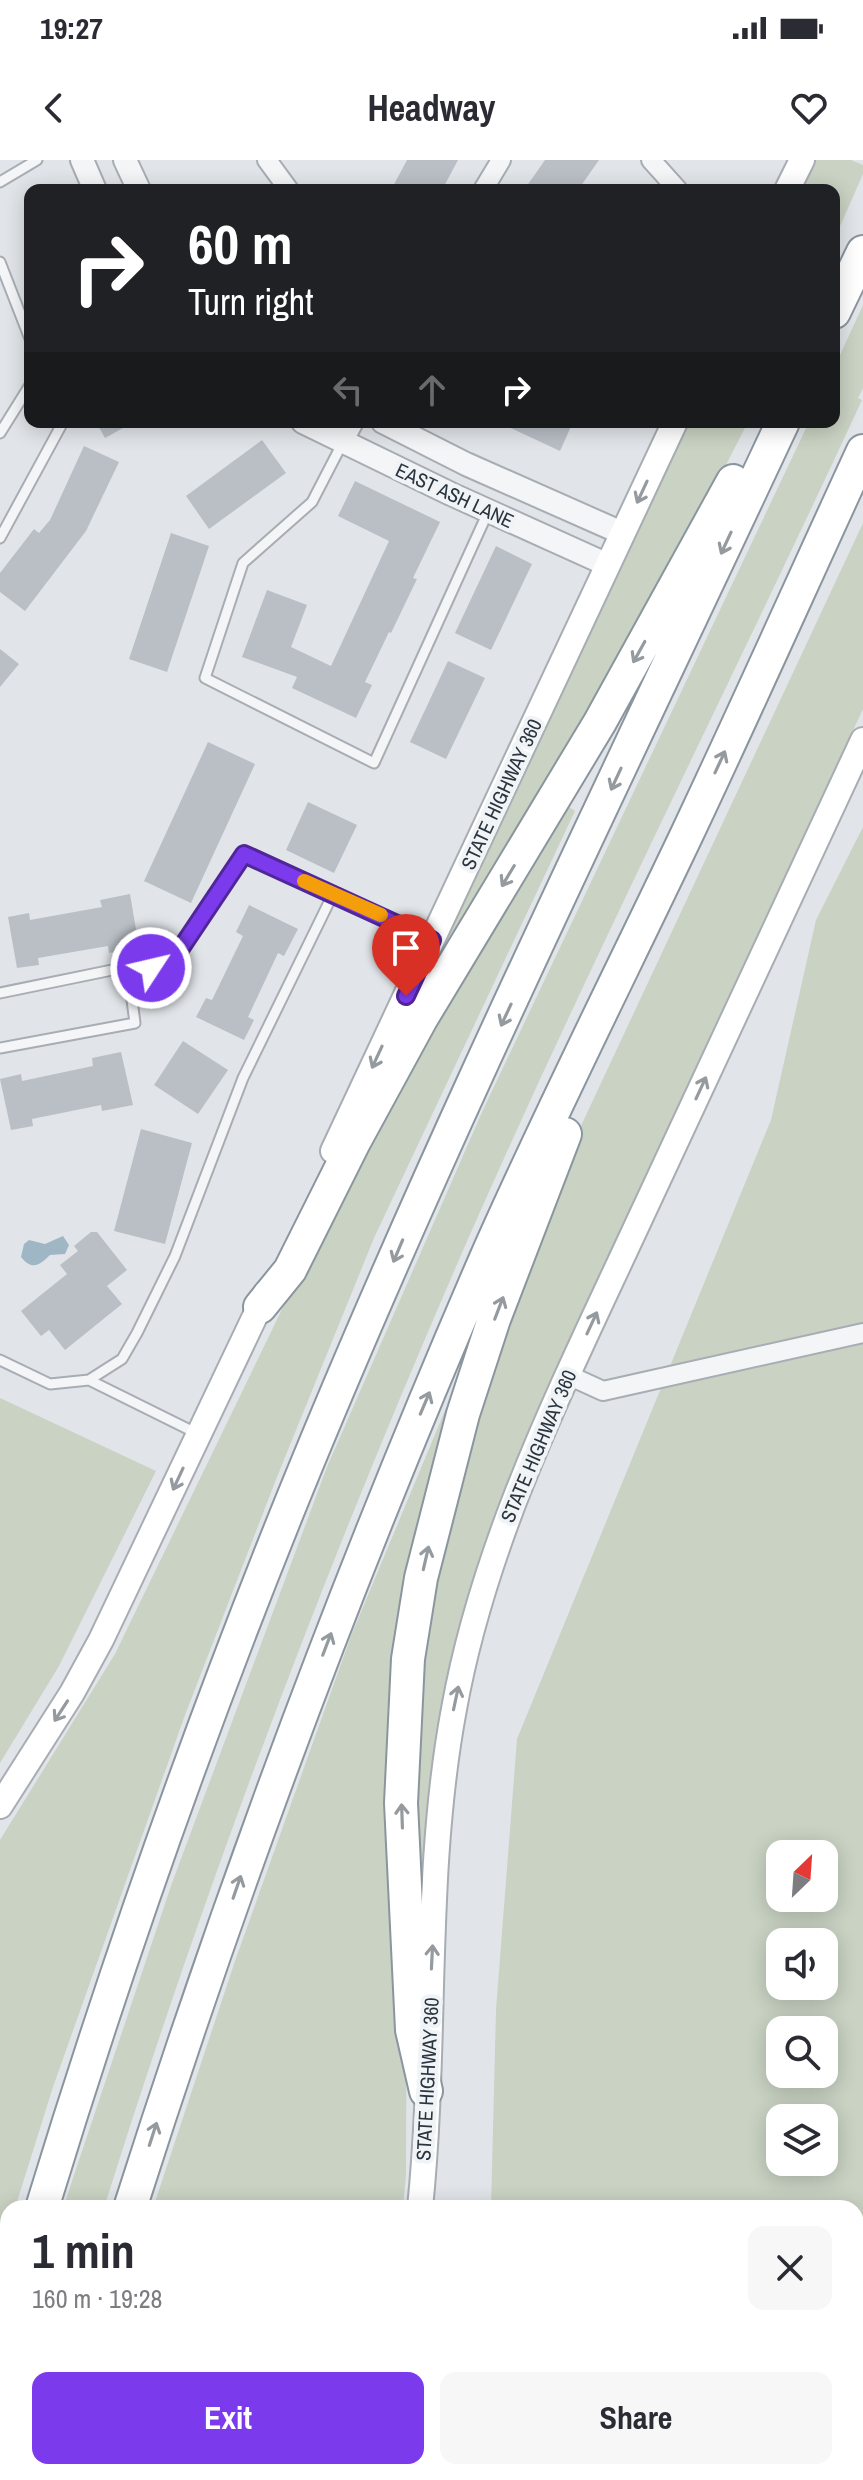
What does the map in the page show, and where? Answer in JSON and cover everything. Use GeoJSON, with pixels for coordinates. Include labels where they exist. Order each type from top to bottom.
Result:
{"type":"FeatureCollection","features":[{"type":"Feature","properties":{"kind":"highway"},"geometry":{"type":"LineString","coordinates":[[840,300],[863,252]]}},
{"type":"Feature","properties":{"kind":"highway"},"geometry":{"type":"LineString","coordinates":[[260,1307],[290,1270],[354,1142],[421,1019],[600,722],[713,517],[758,428]]}},
{"type":"Feature","properties":{"kind":"highway"},"geometry":{"type":"LineString","coordinates":[[45,2200],[162,1843],[301,1478],[411,1219],[780,428]]}},
{"type":"Feature","properties":{"kind":"highway"},"geometry":{"type":"LineString","coordinates":[[133,2200],[244,1864],[328,1642],[483,1267],[863,451]]}},
{"type":"Feature","properties":{"kind":"highway"},"geometry":{"type":"LineString","coordinates":[[426,2091],[412,2030],[401,1803],[408,1659],[421,1578],[463,1414],[494,1319],[574,1112],[581,1053]]}},
{"type":"Feature","properties":{"kind":"main road"},"geometry":{"type":"LineString","coordinates":[[790,184],[802,160]]}},
{"type":"Feature","properties":{"kind":"main road","name":"STATE HIGHWAY 360"},"geometry":{"type":"LineString","coordinates":[[0,1806],[72,1693],[101,1640],[672,428]]}},
{"type":"Feature","properties":{"kind":"main road","name":"STATE HIGHWAY 360"},"geometry":{"type":"LineString","coordinates":[[420,2200],[440,1803],[454,1709],[475,1617],[503,1529],[568,1375],[863,740]]}},
{"type":"Feature","properties":{"kind":"street"},"geometry":{"type":"LineString","coordinates":[[82,160],[92,184]]}},
{"type":"Feature","properties":{"kind":"street"},"geometry":{"type":"LineString","coordinates":[[125,160],[136,184]]}},
{"type":"Feature","properties":{"kind":"street"},"geometry":{"type":"LineString","coordinates":[[267,160],[285,184]]}},
{"type":"Feature","properties":{"kind":"street"},"geometry":{"type":"LineString","coordinates":[[487,184],[501,160]]}},
{"type":"Feature","properties":{"kind":"street"},"geometry":{"type":"LineString","coordinates":[[651,160],[673,184]]}},
{"type":"Feature","properties":{"kind":"street","name":"EAST ASH LANE"},"geometry":{"type":"LineString","coordinates":[[315,428],[488,512],[608,565]]}},
{"type":"Feature","properties":{"kind":"street"},"geometry":{"type":"LineString","coordinates":[[343,442],[351,428]]}},
{"type":"Feature","properties":{"kind":"street","name":"EAST ASH LANE"},"geometry":{"type":"LineString","coordinates":[[395,428],[466,464],[622,533]]}},
{"type":"Feature","properties":{"kind":"street"},"geometry":{"type":"LineString","coordinates":[[568,1375],[603,1391],[863,1333]]}},
{"type":"Feature","properties":{"kind":"lane"},"geometry":{"type":"LineString","coordinates":[[0,182],[37,160]]}},
{"type":"Feature","properties":{"kind":"lane"},"geometry":{"type":"LineString","coordinates":[[0,262],[24,324]]}},
{"type":"Feature","properties":{"kind":"lane"},"geometry":{"type":"LineString","coordinates":[[0,433],[24,395]]}},
{"type":"Feature","properties":{"kind":"lane"},"geometry":{"type":"LineString","coordinates":[[0,538],[60,428]]}},
{"type":"Feature","properties":{"kind":"lane"},"geometry":{"type":"LineString","coordinates":[[343,442],[312,502],[243,563],[205,678],[312,734],[374,763],[488,512]]}},
{"type":"Feature","properties":{"kind":"lane"},"geometry":{"type":"LineString","coordinates":[[0,993],[128,969],[151,968],[175,957],[244,854],[432,940]]}},
{"type":"Feature","properties":{"kind":"lane"},"geometry":{"type":"LineString","coordinates":[[0,1360],[50,1384],[89,1380],[122,1359],[175,1256],[243,1078],[333,894]]}},
{"type":"Feature","properties":{"kind":"lane"},"geometry":{"type":"LineString","coordinates":[[0,1048],[135,1023],[128,969]]}},
{"type":"Feature","properties":{"kind":"lane"},"geometry":{"type":"LineString","coordinates":[[89,1380],[199,1434]]}},
{"type":"Feature","properties":{"kind":"green space"},"geometry":{"type":"Polygon","coordinates":[[[812,160],[851,160],[863,165],[863,174],[840,226],[840,184],[801,184],[812,160]]]}},
{"type":"Feature","properties":{"kind":"green space"},"geometry":{"type":"Polygon","coordinates":[[[863,305],[863,388],[858,398],[862,400],[515,1134],[367,1477],[228,1840],[107,2200],[66,2200],[172,1883],[327,1467],[483,1110],[806,428],[840,428],[840,355],[863,305]]]}},
{"type":"Feature","properties":{"kind":"green space"},"geometry":{"type":"Polygon","coordinates":[[[685,428],[745,428],[673,568],[430,986],[423,981],[685,428]]]}},
{"type":"Feature","properties":{"kind":"green space"},"geometry":{"type":"Polygon","coordinates":[[[863,523],[863,709],[581,1316],[509,1483],[480,1559],[457,1634],[438,1732],[424,1860],[419,1859],[413,1730],[419,1643],[463,1447],[558,1175],[863,523]]]}},
{"type":"Feature","properties":{"kind":"green space"},"geometry":{"type":"Polygon","coordinates":[[[564,804],[575,811],[374,1238],[277,1477],[185,1715],[53,2087],[18,2200],[0,2200],[0,1840],[115,1654],[379,1109],[564,804]]]}},
{"type":"Feature","properties":{"kind":"green space"},"geometry":{"type":"Polygon","coordinates":[[[863,827],[863,2200],[491,2200],[496,2010],[517,1739],[771,1120],[816,920],[863,827]]]}},
{"type":"Feature","properties":{"kind":"green space"},"geometry":{"type":"Polygon","coordinates":[[[0,1398],[156,1471],[59,1666],[0,1763],[0,1398]]]}},
{"type":"Feature","properties":{"kind":"green space"},"geometry":{"type":"Polygon","coordinates":[[[446,1408],[455,1412],[408,1597],[404,2200],[156,2200],[235,1961],[351,1636],[446,1408]]]}},
{"type":"Feature","properties":{"kind":"water"},"geometry":{"type":"Polygon","coordinates":[[[63,1236],[69,1245],[65,1254],[50,1255],[36,1265],[29,1264],[21,1257],[24,1244],[29,1240],[45,1244],[63,1236]]]}},
{"type":"Feature","properties":{"kind":"building"},"geometry":{"type":"Polygon","coordinates":[[[407,160],[458,160],[445,184],[394,184],[407,160]]]}},
{"type":"Feature","properties":{"kind":"building"},"geometry":{"type":"Polygon","coordinates":[[[545,160],[599,160],[582,184],[528,184],[545,160]]]}},
{"type":"Feature","properties":{"kind":"building"},"geometry":{"type":"Polygon","coordinates":[[[99,428],[123,428],[105,438],[99,428]]]}},
{"type":"Feature","properties":{"kind":"building"},"geometry":{"type":"Polygon","coordinates":[[[511,428],[570,428],[560,451],[511,428]]]}},
{"type":"Feature","properties":{"kind":"building"},"geometry":{"type":"Polygon","coordinates":[[[262,440],[286,473],[209,529],[186,496],[262,440]]]}},
{"type":"Feature","properties":{"kind":"building"},"geometry":{"type":"Polygon","coordinates":[[[84,446],[119,462],[86,531],[25,611],[0,592],[0,573],[34,529],[39,533],[50,520],[84,446]]]}},
{"type":"Feature","properties":{"kind":"building"},"geometry":{"type":"Polygon","coordinates":[[[355,481],[440,522],[413,578],[417,579],[365,682],[372,685],[356,718],[292,688],[297,677],[242,657],[267,590],[307,605],[291,647],[331,666],[389,541],[338,516],[355,481]]]}},
{"type":"Feature","properties":{"kind":"building"},"geometry":{"type":"Polygon","coordinates":[[[171,533],[209,546],[167,672],[129,659],[171,533]]]}},
{"type":"Feature","properties":{"kind":"building"},"geometry":{"type":"Polygon","coordinates":[[[496,546],[532,564],[491,650],[455,633],[496,546]]]}},
{"type":"Feature","properties":{"kind":"building"},"geometry":{"type":"Polygon","coordinates":[[[0,649],[19,664],[0,687],[0,649]]]}},
{"type":"Feature","properties":{"kind":"building"},"geometry":{"type":"Polygon","coordinates":[[[448,661],[485,678],[446,759],[410,742],[448,661]]]}},
{"type":"Feature","properties":{"kind":"building"},"geometry":{"type":"Polygon","coordinates":[[[208,742],[255,764],[191,903],[144,881],[208,742]]]}},
{"type":"Feature","properties":{"kind":"building"},"geometry":{"type":"Polygon","coordinates":[[[308,802],[357,825],[334,873],[286,850],[308,802]]]}},
{"type":"Feature","properties":{"kind":"building"},"geometry":{"type":"Polygon","coordinates":[[[130,894],[139,947],[109,953],[108,946],[38,958],[39,965],[17,968],[8,917],[29,913],[30,920],[102,907],[100,900],[130,894]]]}},
{"type":"Feature","properties":{"kind":"building"},"geometry":{"type":"Polygon","coordinates":[[[249,905],[298,929],[284,956],[278,953],[248,1017],[254,1020],[244,1040],[196,1017],[206,998],[212,1000],[243,936],[236,932],[249,905]]]}},
{"type":"Feature","properties":{"kind":"building"},"geometry":{"type":"Polygon","coordinates":[[[183,1041],[228,1070],[198,1114],[154,1085],[183,1041]]]}},
{"type":"Feature","properties":{"kind":"building"},"geometry":{"type":"Polygon","coordinates":[[[121,1052],[133,1105],[102,1111],[101,1105],[32,1119],[33,1126],[11,1130],[0,1079],[21,1074],[22,1081],[93,1066],[92,1058],[121,1052]]]}},
{"type":"Feature","properties":{"kind":"building"},"geometry":{"type":"Polygon","coordinates":[[[141,1129],[192,1143],[165,1244],[114,1231],[141,1129]]]}},
{"type":"Feature","properties":{"kind":"building"},"geometry":{"type":"Polygon","coordinates":[[[91,1232],[97,1232],[127,1270],[107,1286],[122,1304],[65,1350],[49,1330],[41,1336],[21,1311],[67,1274],[60,1265],[78,1251],[74,1246],[91,1232]]]}},
{"type":"Feature","properties":{"kind":"slow traffic"},"geometry":{"type":"LineString","coordinates":[[304,881],[381,915]]}},
{"type":"Feature","properties":{"kind":"route"},"geometry":{"type":"LineString","coordinates":[[151,968],[175,957],[244,854],[432,940],[406,996]]}}]}
